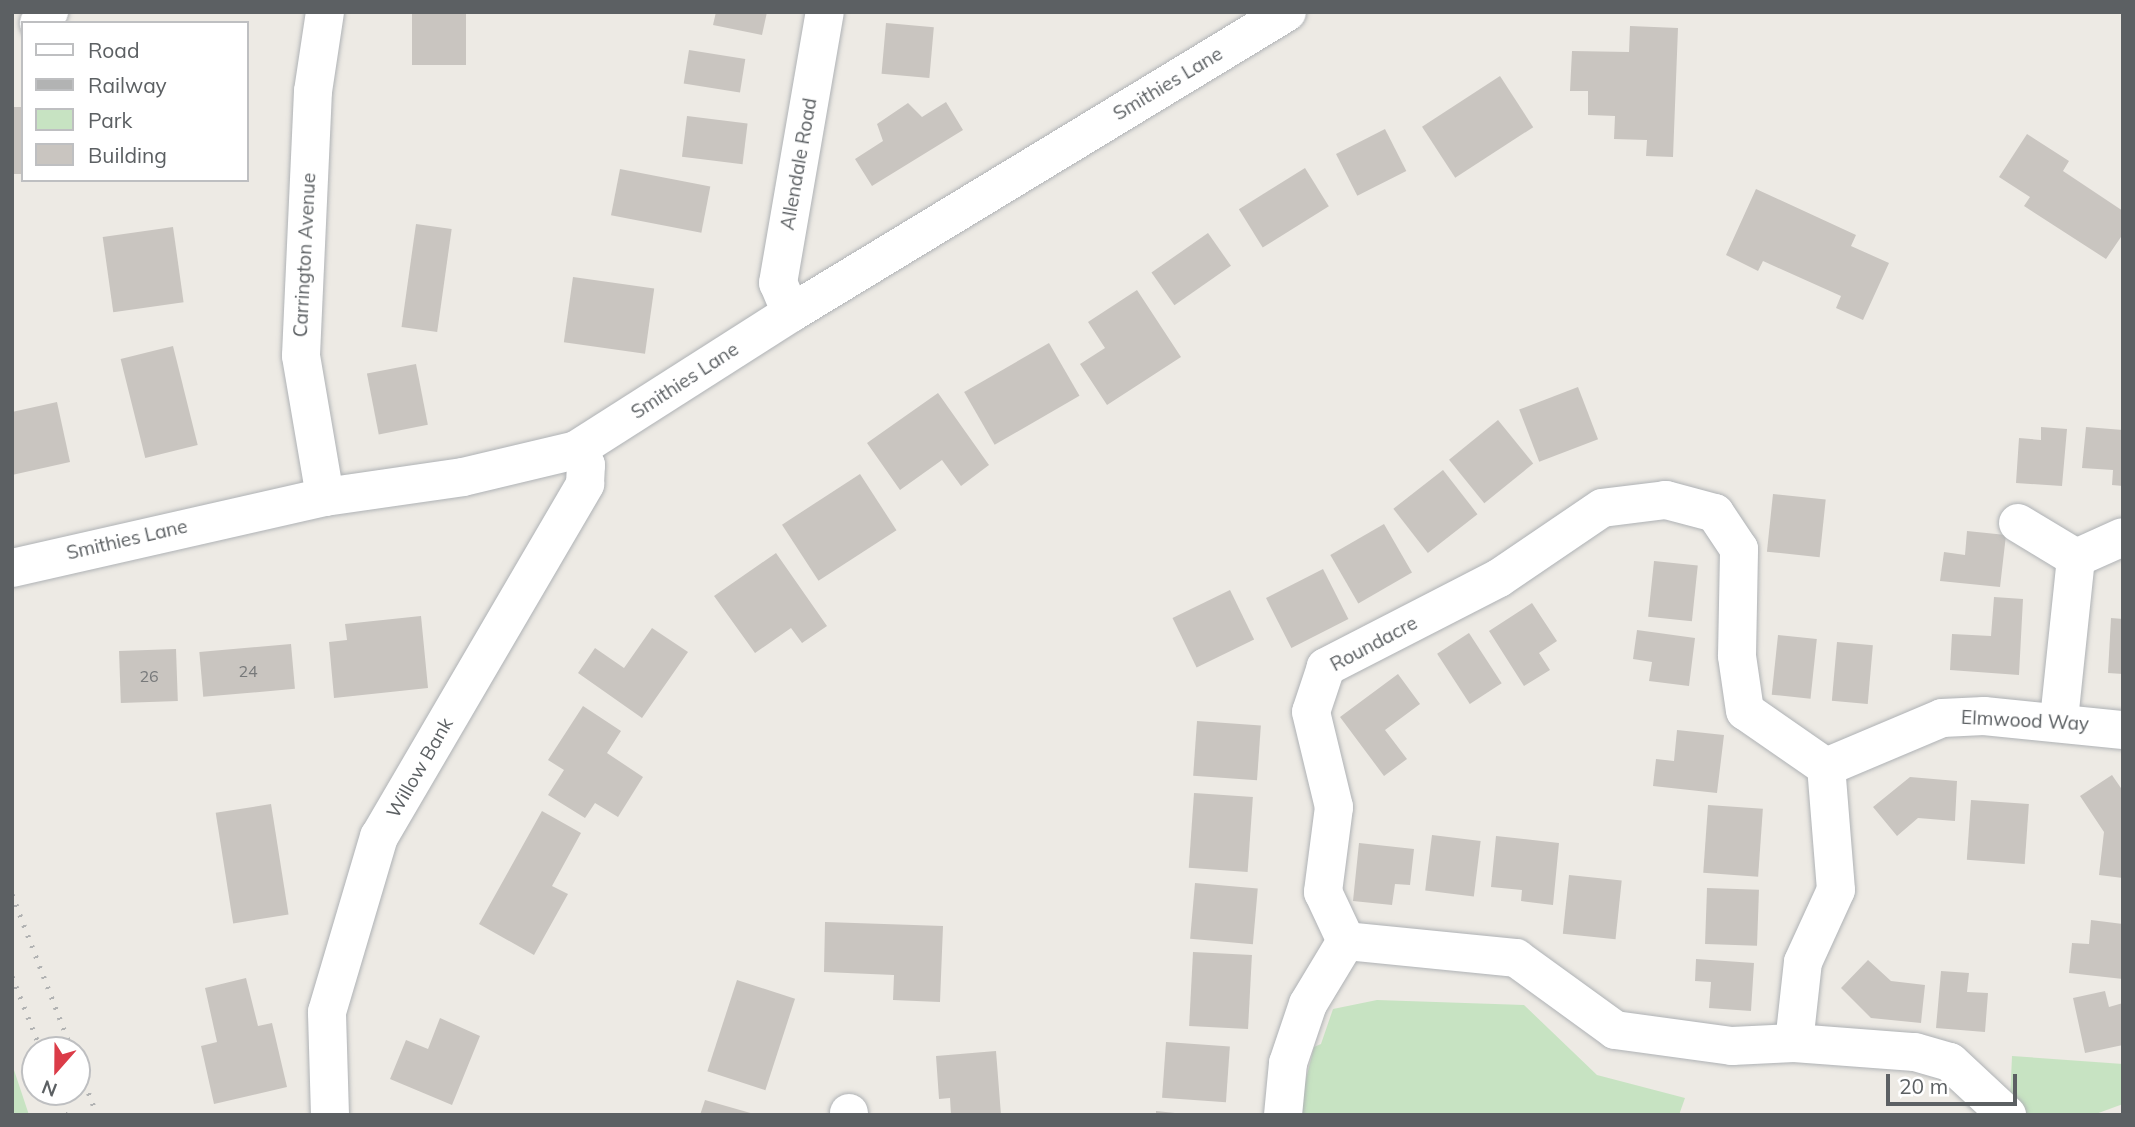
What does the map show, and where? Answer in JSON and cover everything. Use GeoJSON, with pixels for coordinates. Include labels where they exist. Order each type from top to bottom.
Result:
{"type":"FeatureCollection","features":[{"type":"Feature","properties":{"kind":"street","name":"Carrington Avenue"},"geometry":{"type":"LineString","coordinates":[[325,12],[313,91],[301,356],[325,497]]}},
{"type":"Feature","properties":{"kind":"street","name":"Allendale Road"},"geometry":{"type":"LineString","coordinates":[[791,313],[778,283],[825,12]]}},
{"type":"Feature","properties":{"kind":"street","name":"Smithies Lane"},"geometry":{"type":"LineString","coordinates":[[12,568],[114,541],[325,497],[463,477],[576,450],[791,313],[1287,12]]}},
{"type":"Feature","properties":{"kind":"street","name":"Willow Bank"},"geometry":{"type":"LineString","coordinates":[[330,1115],[327,1012],[379,837],[585,484],[586,465],[576,450]]}},
{"type":"Feature","properties":{"kind":"street","name":"Roundacre"},"geometry":{"type":"LineString","coordinates":[[1346,941],[1323,892],[1334,807],[1311,712],[1326,667],[1499,578],[1602,508],[1666,500],[1716,513],[1739,549],[1737,656],[1745,711],[1826,767]]}},
{"type":"Feature","properties":{"kind":"street"},"geometry":{"type":"LineString","coordinates":[[2018,523],[2076,558]]}},
{"type":"Feature","properties":{"kind":"street"},"geometry":{"type":"LineString","coordinates":[[2076,558],[2123,537]]}},
{"type":"Feature","properties":{"kind":"street"},"geometry":{"type":"LineString","coordinates":[[2059,721],[2076,558]]}},
{"type":"Feature","properties":{"kind":"street","name":"Elmwood Way"},"geometry":{"type":"LineString","coordinates":[[1826,767],[1942,718],[1984,716],[2059,721],[2123,730]]}},
{"type":"Feature","properties":{"kind":"street"},"geometry":{"type":"LineString","coordinates":[[1794,1043],[1802,962],[1836,890],[1826,767]]}},
{"type":"Feature","properties":{"kind":"street"},"geometry":{"type":"LineString","coordinates":[[1283,1115],[1288,1063],[1308,1004],[1346,941],[1516,958],[1615,1030],[1732,1046],[1794,1043],[1915,1052],[1950,1062],[2007,1115]]}},
{"type":"Feature","properties":{"kind":"green space"},"geometry":{"type":"Polygon","coordinates":[[[1377,1000],[1524,1005],[1597,1075],[1685,1098],[1679,1115],[1297,1115],[1314,1047],[1321,1044],[1333,1009],[1377,1000]]]}},
{"type":"Feature","properties":{"kind":"green space"},"geometry":{"type":"Polygon","coordinates":[[[2012,1056],[2123,1064],[2123,1104],[2093,1115],[2026,1115],[2010,1102],[2012,1056]]]}},
{"type":"Feature","properties":{"kind":"green space"},"geometry":{"type":"Polygon","coordinates":[[[12,1064],[21,1091],[21,1106],[26,1106],[29,1115],[12,1115],[12,1064]]]}},
{"type":"Feature","properties":{"kind":"building"},"geometry":{"type":"Polygon","coordinates":[[[412,12],[466,12],[466,65],[412,65],[412,12]]]}},
{"type":"Feature","properties":{"kind":"building"},"geometry":{"type":"Polygon","coordinates":[[[716,12],[767,12],[762,35],[713,25],[716,12]]]}},
{"type":"Feature","properties":{"kind":"building"},"geometry":{"type":"Polygon","coordinates":[[[886,23],[934,27],[929,78],[882,74],[886,23]]]}},
{"type":"Feature","properties":{"kind":"building"},"geometry":{"type":"Polygon","coordinates":[[[1630,26],[1678,28],[1673,157],[1646,156],[1647,140],[1614,139],[1615,116],[1588,115],[1588,91],[1570,91],[1572,51],[1629,52],[1630,26]]]}},
{"type":"Feature","properties":{"kind":"building"},"geometry":{"type":"Polygon","coordinates":[[[689,50],[745,59],[740,92],[684,84],[689,50]]]}},
{"type":"Feature","properties":{"kind":"building"},"geometry":{"type":"Polygon","coordinates":[[[1500,76],[1533,127],[1455,178],[1422,127],[1500,76]]]}},
{"type":"Feature","properties":{"kind":"building"},"geometry":{"type":"Polygon","coordinates":[[[946,102],[963,130],[872,186],[855,159],[883,141],[877,124],[908,103],[922,117],[946,102]]]}},
{"type":"Feature","properties":{"kind":"building"},"geometry":{"type":"Polygon","coordinates":[[[12,107],[21,107],[21,174],[12,174],[12,107]]]}},
{"type":"Feature","properties":{"kind":"building"},"geometry":{"type":"Polygon","coordinates":[[[687,116],[748,123],[743,164],[682,157],[687,116]]]}},
{"type":"Feature","properties":{"kind":"building"},"geometry":{"type":"Polygon","coordinates":[[[1385,129],[1406,171],[1357,196],[1336,154],[1385,129]]]}},
{"type":"Feature","properties":{"kind":"building"},"geometry":{"type":"Polygon","coordinates":[[[2027,134],[2069,161],[2063,171],[2123,211],[2123,234],[2106,259],[2024,206],[2030,197],[1999,177],[2027,134]]]}},
{"type":"Feature","properties":{"kind":"building"},"geometry":{"type":"Polygon","coordinates":[[[1305,168],[1329,206],[1263,247],[1239,209],[1305,168]]]}},
{"type":"Feature","properties":{"kind":"building"},"geometry":{"type":"Polygon","coordinates":[[[620,169],[710,187],[701,233],[611,215],[620,169]]]}},
{"type":"Feature","properties":{"kind":"building"},"geometry":{"type":"Polygon","coordinates":[[[1756,189],[1856,235],[1851,246],[1889,263],[1863,320],[1836,308],[1841,296],[1763,261],[1758,271],[1726,255],[1756,189]]]}},
{"type":"Feature","properties":{"kind":"building"},"geometry":{"type":"Polygon","coordinates":[[[416,224],[452,229],[437,332],[402,327],[416,224]]]}},
{"type":"Feature","properties":{"kind":"building"},"geometry":{"type":"Polygon","coordinates":[[[173,227],[184,302],[113,312],[103,237],[173,227]]]}},
{"type":"Feature","properties":{"kind":"building"},"geometry":{"type":"Polygon","coordinates":[[[1208,233],[1231,266],[1174,305],[1151,273],[1208,233]]]}},
{"type":"Feature","properties":{"kind":"building"},"geometry":{"type":"Polygon","coordinates":[[[573,277],[654,288],[645,354],[564,342],[573,277]]]}},
{"type":"Feature","properties":{"kind":"building"},"geometry":{"type":"Polygon","coordinates":[[[1137,290],[1181,357],[1107,405],[1080,364],[1105,348],[1088,322],[1137,290]]]}},
{"type":"Feature","properties":{"kind":"building"},"geometry":{"type":"Polygon","coordinates":[[[1049,343],[1080,396],[995,445],[964,392],[1049,343]]]}},
{"type":"Feature","properties":{"kind":"building"},"geometry":{"type":"Polygon","coordinates":[[[173,346],[198,445],[145,458],[121,359],[173,346]]]}},
{"type":"Feature","properties":{"kind":"building"},"geometry":{"type":"Polygon","coordinates":[[[416,364],[428,425],[379,434],[367,374],[416,364]]]}},
{"type":"Feature","properties":{"kind":"building"},"geometry":{"type":"Polygon","coordinates":[[[1578,387],[1598,439],[1539,462],[1519,410],[1578,387]]]}},
{"type":"Feature","properties":{"kind":"building"},"geometry":{"type":"Polygon","coordinates":[[[938,393],[989,465],[961,486],[942,460],[900,490],[867,443],[938,393]]]}},
{"type":"Feature","properties":{"kind":"building"},"geometry":{"type":"Polygon","coordinates":[[[57,402],[70,462],[12,475],[12,412],[57,402]]]}},
{"type":"Feature","properties":{"kind":"building"},"geometry":{"type":"Polygon","coordinates":[[[1498,420],[1533,464],[1484,503],[1449,460],[1498,420]]]}},
{"type":"Feature","properties":{"kind":"building"},"geometry":{"type":"Polygon","coordinates":[[[2041,427],[2067,429],[2062,486],[2016,483],[2019,438],[2041,440],[2041,427]]]}},
{"type":"Feature","properties":{"kind":"building"},"geometry":{"type":"Polygon","coordinates":[[[2086,427],[2123,430],[2123,486],[2112,485],[2113,470],[2082,468],[2086,427]]]}},
{"type":"Feature","properties":{"kind":"building"},"geometry":{"type":"Polygon","coordinates":[[[1443,470],[1477,514],[1428,553],[1393,509],[1443,470]]]}},
{"type":"Feature","properties":{"kind":"building"},"geometry":{"type":"Polygon","coordinates":[[[860,474],[896,530],[818,581],[782,525],[860,474]]]}},
{"type":"Feature","properties":{"kind":"building"},"geometry":{"type":"Polygon","coordinates":[[[1773,494],[1826,500],[1820,557],[1767,552],[1773,494]]]}},
{"type":"Feature","properties":{"kind":"building"},"geometry":{"type":"Polygon","coordinates":[[[1384,524],[1412,572],[1358,603],[1330,555],[1384,524]]]}},
{"type":"Feature","properties":{"kind":"building"},"geometry":{"type":"Polygon","coordinates":[[[1967,531],[2006,535],[2000,587],[1940,581],[1944,552],[1965,555],[1967,531]]]}},
{"type":"Feature","properties":{"kind":"building"},"geometry":{"type":"Polygon","coordinates":[[[776,553],[827,626],[802,643],[791,628],[755,653],[714,596],[776,553]]]}},
{"type":"Feature","properties":{"kind":"building"},"geometry":{"type":"Polygon","coordinates":[[[1654,561],[1698,566],[1692,621],[1648,617],[1654,561]]]}},
{"type":"Feature","properties":{"kind":"building"},"geometry":{"type":"Polygon","coordinates":[[[1323,569],[1348,619],[1291,648],[1266,598],[1323,569]]]}},
{"type":"Feature","properties":{"kind":"building"},"geometry":{"type":"Polygon","coordinates":[[[1230,590],[1254,639],[1197,667],[1172,618],[1230,590]]]}},
{"type":"Feature","properties":{"kind":"building"},"geometry":{"type":"Polygon","coordinates":[[[1994,597],[2023,599],[2019,675],[1950,670],[1952,634],[1991,636],[1994,597]]]}},
{"type":"Feature","properties":{"kind":"building"},"geometry":{"type":"Polygon","coordinates":[[[1532,603],[1557,641],[1539,653],[1550,670],[1524,686],[1489,631],[1532,603]]]}},
{"type":"Feature","properties":{"kind":"building"},"geometry":{"type":"Polygon","coordinates":[[[421,616],[428,688],[334,698],[329,642],[347,640],[345,624],[421,616]]]}},
{"type":"Feature","properties":{"kind":"building"},"geometry":{"type":"Polygon","coordinates":[[[2111,618],[2123,619],[2123,674],[2108,673],[2111,618]]]}},
{"type":"Feature","properties":{"kind":"building"},"geometry":{"type":"Polygon","coordinates":[[[652,628],[688,652],[642,718],[578,673],[595,648],[624,668],[652,628]]]}},
{"type":"Feature","properties":{"kind":"building"},"geometry":{"type":"Polygon","coordinates":[[[1637,630],[1695,638],[1689,686],[1649,681],[1652,662],[1633,659],[1637,630]]]}},
{"type":"Feature","properties":{"kind":"building"},"geometry":{"type":"Polygon","coordinates":[[[1469,633],[1502,683],[1470,704],[1437,654],[1469,633]]]}},
{"type":"Feature","properties":{"kind":"building"},"geometry":{"type":"Polygon","coordinates":[[[1778,635],[1817,639],[1811,699],[1772,695],[1778,635]]]}},
{"type":"Feature","properties":{"kind":"building"},"geometry":{"type":"Polygon","coordinates":[[[1837,642],[1873,645],[1868,704],[1832,701],[1837,642]]]}},
{"type":"Feature","properties":{"kind":"building"},"geometry":{"type":"Polygon","coordinates":[[[291,644],[295,689],[203,697],[199,652],[291,644]]]}},
{"type":"Feature","properties":{"kind":"building"},"geometry":{"type":"Polygon","coordinates":[[[176,649],[178,701],[121,703],[119,651],[176,649]]]}},
{"type":"Feature","properties":{"kind":"building"},"geometry":{"type":"Polygon","coordinates":[[[1398,674],[1420,704],[1385,730],[1407,759],[1384,776],[1340,717],[1398,674]]]}},
{"type":"Feature","properties":{"kind":"building"},"geometry":{"type":"Polygon","coordinates":[[[583,706],[621,731],[607,753],[643,777],[618,817],[595,803],[585,818],[548,795],[564,770],[548,760],[583,706]]]}},
{"type":"Feature","properties":{"kind":"building"},"geometry":{"type":"Polygon","coordinates":[[[1197,721],[1261,725],[1257,780],[1193,776],[1197,721]]]}},
{"type":"Feature","properties":{"kind":"building"},"geometry":{"type":"Polygon","coordinates":[[[1677,730],[1724,735],[1717,793],[1653,786],[1656,759],[1674,761],[1677,730]]]}},
{"type":"Feature","properties":{"kind":"building"},"geometry":{"type":"Polygon","coordinates":[[[2112,775],[2123,791],[2123,878],[2099,875],[2104,832],[2080,796],[2112,775]]]}},
{"type":"Feature","properties":{"kind":"building"},"geometry":{"type":"Polygon","coordinates":[[[1910,777],[1957,781],[1955,821],[1918,818],[1897,836],[1873,807],[1910,777]]]}},
{"type":"Feature","properties":{"kind":"building"},"geometry":{"type":"Polygon","coordinates":[[[1194,793],[1253,797],[1248,872],[1189,868],[1194,793]]]}},
{"type":"Feature","properties":{"kind":"building"},"geometry":{"type":"Polygon","coordinates":[[[1971,800],[2029,804],[2025,864],[1967,860],[1971,800]]]}},
{"type":"Feature","properties":{"kind":"building"},"geometry":{"type":"Polygon","coordinates":[[[271,804],[289,915],[233,923],[216,813],[271,804]]]}},
{"type":"Feature","properties":{"kind":"building"},"geometry":{"type":"Polygon","coordinates":[[[1708,805],[1763,809],[1758,877],[1703,873],[1708,805]]]}},
{"type":"Feature","properties":{"kind":"building"},"geometry":{"type":"Polygon","coordinates":[[[542,811],[581,833],[552,886],[568,894],[534,955],[479,924],[542,811]]]}},
{"type":"Feature","properties":{"kind":"building"},"geometry":{"type":"Polygon","coordinates":[[[1432,835],[1481,841],[1474,897],[1425,891],[1432,835]]]}},
{"type":"Feature","properties":{"kind":"building"},"geometry":{"type":"Polygon","coordinates":[[[1496,836],[1559,843],[1553,905],[1521,901],[1522,890],[1491,887],[1496,836]]]}},
{"type":"Feature","properties":{"kind":"building"},"geometry":{"type":"Polygon","coordinates":[[[1359,843],[1414,849],[1410,885],[1395,884],[1392,905],[1353,901],[1359,843]]]}},
{"type":"Feature","properties":{"kind":"building"},"geometry":{"type":"Polygon","coordinates":[[[1569,875],[1622,881],[1616,939],[1563,934],[1569,875]]]}},
{"type":"Feature","properties":{"kind":"building"},"geometry":{"type":"Polygon","coordinates":[[[1195,883],[1258,888],[1253,944],[1190,939],[1195,883]]]}},
{"type":"Feature","properties":{"kind":"building"},"geometry":{"type":"Polygon","coordinates":[[[1707,888],[1759,890],[1757,946],[1705,944],[1707,888]]]}},
{"type":"Feature","properties":{"kind":"building"},"geometry":{"type":"Polygon","coordinates":[[[2091,920],[2123,924],[2123,979],[2069,973],[2072,943],[2089,944],[2091,920]]]}},
{"type":"Feature","properties":{"kind":"building"},"geometry":{"type":"Polygon","coordinates":[[[825,922],[943,926],[940,1002],[893,1000],[894,975],[824,972],[825,922]]]}},
{"type":"Feature","properties":{"kind":"building"},"geometry":{"type":"Polygon","coordinates":[[[1193,952],[1252,955],[1248,1029],[1189,1026],[1193,952]]]}},
{"type":"Feature","properties":{"kind":"building"},"geometry":{"type":"Polygon","coordinates":[[[1696,959],[1754,963],[1751,1011],[1709,1008],[1711,982],[1695,981],[1696,959]]]}},
{"type":"Feature","properties":{"kind":"building"},"geometry":{"type":"Polygon","coordinates":[[[1868,960],[1891,981],[1925,985],[1921,1023],[1871,1018],[1841,988],[1868,960]]]}},
{"type":"Feature","properties":{"kind":"building"},"geometry":{"type":"Polygon","coordinates":[[[1941,971],[1969,973],[1967,992],[1988,993],[1985,1032],[1936,1028],[1941,971]]]}},
{"type":"Feature","properties":{"kind":"building"},"geometry":{"type":"Polygon","coordinates":[[[246,978],[258,1026],[272,1023],[287,1087],[214,1104],[201,1046],[217,1042],[205,988],[246,978]]]}},
{"type":"Feature","properties":{"kind":"building"},"geometry":{"type":"Polygon","coordinates":[[[737,980],[795,999],[765,1090],[707,1071],[737,980]]]}},
{"type":"Feature","properties":{"kind":"building"},"geometry":{"type":"Polygon","coordinates":[[[2105,991],[2109,1007],[2123,1003],[2123,1045],[2085,1053],[2073,998],[2105,991]]]}},
{"type":"Feature","properties":{"kind":"building"},"geometry":{"type":"Polygon","coordinates":[[[440,1018],[480,1036],[452,1105],[390,1079],[406,1040],[428,1049],[440,1018]]]}},
{"type":"Feature","properties":{"kind":"building"},"geometry":{"type":"Polygon","coordinates":[[[1166,1042],[1230,1046],[1226,1102],[1162,1098],[1166,1042]]]}},
{"type":"Feature","properties":{"kind":"building"},"geometry":{"type":"Polygon","coordinates":[[[996,1051],[1001,1115],[951,1115],[950,1098],[939,1099],[936,1056],[996,1051]]]}},
{"type":"Feature","properties":{"kind":"building"},"geometry":{"type":"Polygon","coordinates":[[[705,1100],[754,1114],[754,1115],[700,1115],[705,1100]]]}},
{"type":"Feature","properties":{"kind":"building"},"geometry":{"type":"Polygon","coordinates":[[[1156,1111],[1175,1113],[1175,1115],[1156,1115],[1156,1111]]]}},
{"type":"Feature","properties":{"kind":"railway"},"geometry":{"type":"LineString","coordinates":[[12,894],[67,1036]]}},
{"type":"Feature","properties":{"kind":"railway"},"geometry":{"type":"LineString","coordinates":[[12,976],[36,1036]]}},
{"type":"Feature","properties":{"kind":"railway"},"geometry":{"type":"LineString","coordinates":[[91,1099],[97,1115]]}},
{"type":"Feature","properties":{"kind":"railway"},"geometry":{"type":"LineString","coordinates":[[62,1106],[66,1115]]}}]}
